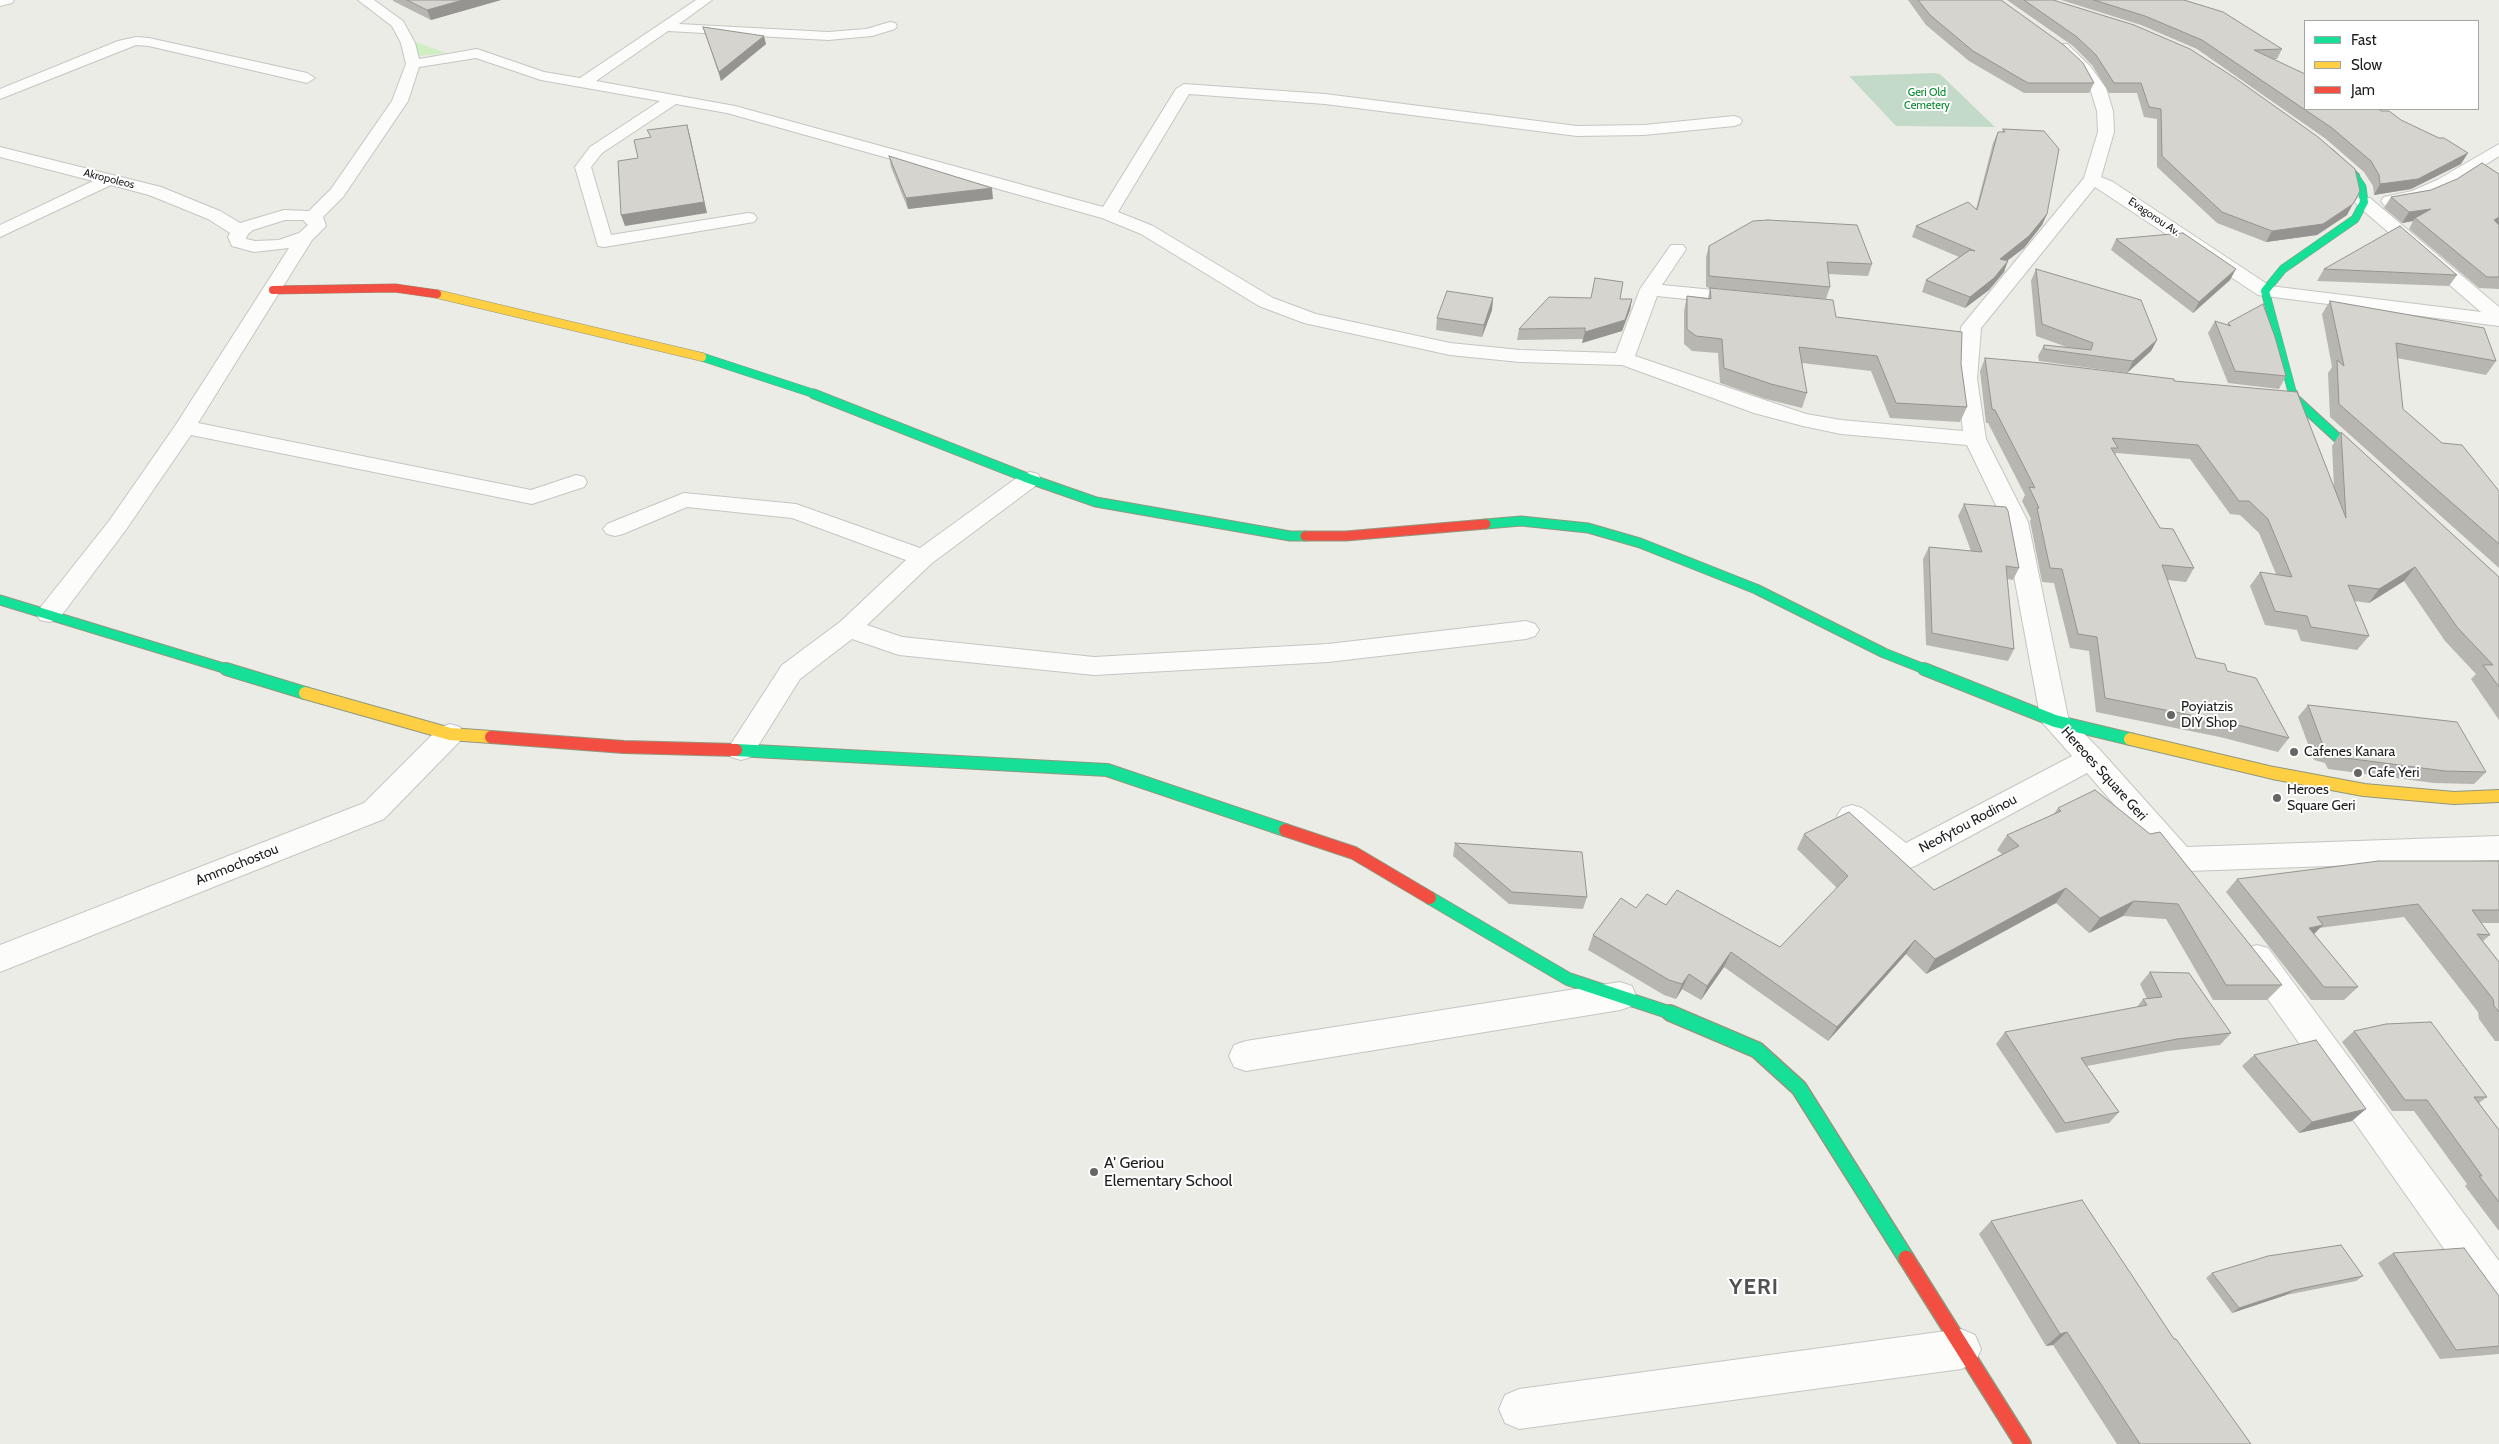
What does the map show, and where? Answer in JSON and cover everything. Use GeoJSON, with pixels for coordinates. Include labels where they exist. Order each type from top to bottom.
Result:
{"type":"FeatureCollection","features":[{"type":"Feature","properties":{"kind":"street"},"geometry":{"type":"LineString","coordinates":[[0,2],[7,0]]}},
{"type":"Feature","properties":{"kind":"street"},"geometry":{"type":"LineString","coordinates":[[313,217],[337,193],[400,101],[413,64],[408,43],[398,24],[365,0]]}},
{"type":"Feature","properties":{"kind":"street"},"geometry":{"type":"LineString","coordinates":[[583,83],[662,27],[705,0]]}},
{"type":"Feature","properties":{"kind":"street"},"geometry":{"type":"LineString","coordinates":[[662,27],[828,36],[867,33],[890,26]]}},
{"type":"Feature","properties":{"kind":"street"},"geometry":{"type":"LineString","coordinates":[[2052,40],[2086,69],[2098,88],[2106,111],[2106,132],[2092,179],[1971,327],[1976,358],[1966,379],[1975,439],[2016,522],[2055,721]]}},
{"type":"Feature","properties":{"kind":"street"},"geometry":{"type":"LineString","coordinates":[[0,94],[123,44],[136,41],[149,42],[306,78]]}},
{"type":"Feature","properties":{"kind":"street"},"geometry":{"type":"LineString","coordinates":[[413,64],[477,53],[541,76],[729,109],[1108,214],[1147,230],[1266,302],[1311,319],[1450,349],[1520,356],[1624,359],[1752,405],[1803,420],[1841,427],[1975,439]]}},
{"type":"Feature","properties":{"kind":"street"},"geometry":{"type":"LineString","coordinates":[[1108,214],[1184,89],[1325,99],[1577,131],[1644,130],[1734,121]]}},
{"type":"Feature","properties":{"kind":"street"},"geometry":{"type":"LineString","coordinates":[[674,99],[596,150],[583,167],[604,242],[748,218]]}},
{"type":"Feature","properties":{"kind":"street"},"geometry":{"type":"LineString","coordinates":[[2319,143],[2357,177],[2362,188],[2364,202],[2355,218],[2283,269],[2265,291],[2285,397],[2377,474]]}},
{"type":"Feature","properties":{"kind":"street"},"geometry":{"type":"LineString","coordinates":[[2364,202],[2390,201],[2418,194],[2443,184],[2499,149]]}},
{"type":"Feature","properties":{"kind":"street","name":"Akropoleos"},"geometry":{"type":"LineString","coordinates":[[0,152],[110,179],[169,196],[214,215]]}},
{"type":"Feature","properties":{"kind":"street"},"geometry":{"type":"LineString","coordinates":[[0,232],[110,179]]}},
{"type":"Feature","properties":{"kind":"street","name":"Evagorou Av."},"geometry":{"type":"LineString","coordinates":[[2092,179],[2107,186],[2265,291]]}},
{"type":"Feature","properties":{"kind":"street"},"geometry":{"type":"LineString","coordinates":[[284,214],[313,217],[317,221],[316,226],[304,236],[281,245],[244,246],[238,242],[237,237],[240,231],[259,220],[284,214],[337,193]]}},
{"type":"Feature","properties":{"kind":"street"},"geometry":{"type":"LineString","coordinates":[[2364,202],[2499,319]]}},
{"type":"Feature","properties":{"kind":"street"},"geometry":{"type":"LineString","coordinates":[[214,215],[259,220]]}},
{"type":"Feature","properties":{"kind":"street"},"geometry":{"type":"LineString","coordinates":[[214,215],[240,231]]}},
{"type":"Feature","properties":{"kind":"street"},"geometry":{"type":"LineString","coordinates":[[49,614],[117,526],[185,427],[276,286],[304,236]]}},
{"type":"Feature","properties":{"kind":"street"},"geometry":{"type":"LineString","coordinates":[[262,247],[276,286]]}},
{"type":"Feature","properties":{"kind":"street"},"geometry":{"type":"LineString","coordinates":[[1624,359],[1650,289],[1676,249]]}},
{"type":"Feature","properties":{"kind":"street"},"geometry":{"type":"LineString","coordinates":[[276,286],[395,288],[446,296],[649,342],[714,360],[844,404],[1030,479],[1096,502],[1290,536],[1346,536],[1521,521],[1588,528],[1640,543],[1756,589],[1884,653],[2055,721]]}},
{"type":"Feature","properties":{"kind":"street"},"geometry":{"type":"LineString","coordinates":[[1650,289],[1759,300]]}},
{"type":"Feature","properties":{"kind":"street"},"geometry":{"type":"LineString","coordinates":[[2265,291],[2499,319]]}},
{"type":"Feature","properties":{"kind":"street"},"geometry":{"type":"LineString","coordinates":[[185,427],[532,497],[576,482]]}},
{"type":"Feature","properties":{"kind":"street"},"geometry":{"type":"LineString","coordinates":[[741,750],[791,672],[849,628],[923,558],[1030,479]]}},
{"type":"Feature","properties":{"kind":"street"},"geometry":{"type":"LineString","coordinates":[[616,529],[684,500],[796,510],[923,558]]}},
{"type":"Feature","properties":{"kind":"street"},"geometry":{"type":"LineString","coordinates":[[0,600],[325,699],[450,734],[624,747],[741,750],[1107,770],[1354,853],[1568,979],[1680,1016],[1756,1050],[1799,1088],[1961,1349],[2023,1444]]}},
{"type":"Feature","properties":{"kind":"street"},"geometry":{"type":"LineString","coordinates":[[849,628],[899,646],[1094,666],[1328,653],[1526,630]]}},
{"type":"Feature","properties":{"kind":"street","name":"Hereoes Square Geri"},"geometry":{"type":"LineString","coordinates":[[2055,721],[2091,758],[2204,889]]}},
{"type":"Feature","properties":{"kind":"street","name":"Hereoes Square Geri"},"geometry":{"type":"LineString","coordinates":[[2055,721],[2274,773],[2364,790],[2454,798],[2499,796]]}},
{"type":"Feature","properties":{"kind":"street","name":"Ammochostou"},"geometry":{"type":"LineString","coordinates":[[0,960],[374,811],[450,734]]}},
{"type":"Feature","properties":{"kind":"street","name":"Neofytou Rodinou"},"geometry":{"type":"LineString","coordinates":[[1852,816],[1904,858],[2091,758]]}},
{"type":"Feature","properties":{"kind":"street"},"geometry":{"type":"LineString","coordinates":[[2180,859],[2499,848]]}},
{"type":"Feature","properties":{"kind":"street"},"geometry":{"type":"LineString","coordinates":[[2242,938],[2290,1001],[2499,1293]]}},
{"type":"Feature","properties":{"kind":"street"},"geometry":{"type":"LineString","coordinates":[[1246,1056],[1620,996]]}},
{"type":"Feature","properties":{"kind":"street"},"geometry":{"type":"LineString","coordinates":[[1519,1410],[1961,1349]]}},
{"type":"Feature","properties":{"kind":"green space"},"geometry":{"type":"Polygon","coordinates":[[[413,41],[446,53],[418,56],[413,41]]]}},
{"type":"Feature","properties":{"kind":"green space","name":"Geri Old Cemetery"},"geometry":{"type":"Polygon","coordinates":[[[1940,74],[1995,127],[1896,126],[1849,76],[1940,74]]]}},
{"type":"Feature","properties":{"kind":"building"},"geometry":{"type":"Polygon","coordinates":[[[407,0],[463,0],[427,10],[407,0]]]}},
{"type":"Feature","properties":{"kind":"building"},"geometry":{"type":"Polygon","coordinates":[[[1918,0],[2001,0],[2065,46],[2083,63],[2094,83],[2028,83],[1973,51],[1930,15],[1918,0]]]}},
{"type":"Feature","properties":{"kind":"building"},"geometry":{"type":"Polygon","coordinates":[[[2024,0],[2053,0],[2134,25],[2190,49],[2235,78],[2318,137],[2355,169],[2360,191],[2353,204],[2323,224],[2272,231],[2222,212],[2162,156],[2161,109],[2149,107],[2141,83],[2114,83],[2096,55],[2077,37],[2024,0]]]}},
{"type":"Feature","properties":{"kind":"building"},"geometry":{"type":"Polygon","coordinates":[[[2094,0],[2184,0],[2223,12],[2282,49],[2254,50],[2304,74],[2304,109],[2202,40],[2145,16],[2094,0]]]}},
{"type":"Feature","properties":{"kind":"building"},"geometry":{"type":"Polygon","coordinates":[[[703,27],[764,36],[719,72],[703,27]]]}},
{"type":"Feature","properties":{"kind":"building"},"geometry":{"type":"Polygon","coordinates":[[[2305,110],[2389,111],[2401,120],[2439,138],[2444,138],[2468,153],[2418,179],[2380,184],[2379,175],[2371,161],[2332,128],[2305,110]]]}},
{"type":"Feature","properties":{"kind":"building"},"geometry":{"type":"Polygon","coordinates":[[[687,125],[704,202],[621,215],[618,161],[638,158],[634,140],[651,137],[647,130],[687,125]]]}},
{"type":"Feature","properties":{"kind":"building"},"geometry":{"type":"Polygon","coordinates":[[[2003,129],[2044,131],[2059,149],[2047,214],[2029,236],[2000,259],[2008,261],[1994,278],[1970,297],[1926,280],[1970,250],[1975,251],[1916,226],[1968,202],[1977,210],[1998,132],[2005,132],[2003,129]]]}},
{"type":"Feature","properties":{"kind":"building"},"geometry":{"type":"Polygon","coordinates":[[[889,156],[992,188],[906,198],[889,156]]]}},
{"type":"Feature","properties":{"kind":"building"},"geometry":{"type":"Polygon","coordinates":[[[2482,163],[2499,174],[2499,217],[2494,220],[2499,225],[2499,277],[2487,277],[2415,218],[2431,209],[2409,212],[2391,197],[2431,190],[2457,179],[2482,163]]]}},
{"type":"Feature","properties":{"kind":"building"},"geometry":{"type":"Polygon","coordinates":[[[1768,220],[1857,225],[1872,264],[1827,262],[1830,287],[1709,276],[1709,246],[1753,221],[1768,220]]]}},
{"type":"Feature","properties":{"kind":"building"},"geometry":{"type":"Polygon","coordinates":[[[2400,226],[2457,275],[2324,269],[2400,226]]]}},
{"type":"Feature","properties":{"kind":"building"},"geometry":{"type":"Polygon","coordinates":[[[2183,233],[2236,269],[2199,302],[2116,239],[2183,233]]]}},
{"type":"Feature","properties":{"kind":"building"},"geometry":{"type":"Polygon","coordinates":[[[2036,269],[2141,300],[2157,340],[2133,361],[2044,349],[2044,345],[2091,350],[2093,343],[2042,324],[2036,269]]]}},
{"type":"Feature","properties":{"kind":"building"},"geometry":{"type":"Polygon","coordinates":[[[1595,278],[1623,282],[1620,299],[1632,299],[1625,320],[1585,332],[1585,328],[1519,329],[1549,297],[1591,298],[1595,278]]]}},
{"type":"Feature","properties":{"kind":"building"},"geometry":{"type":"Polygon","coordinates":[[[1710,288],[1833,300],[1836,317],[1962,332],[1961,364],[1967,407],[1896,403],[1877,356],[1799,347],[1807,393],[1771,384],[1724,368],[1722,339],[1696,336],[1687,329],[1687,296],[1711,299],[1710,288]]]}},
{"type":"Feature","properties":{"kind":"building"},"geometry":{"type":"Polygon","coordinates":[[[1447,291],[1493,298],[1484,325],[1437,318],[1447,291]]]}},
{"type":"Feature","properties":{"kind":"building"},"geometry":{"type":"Polygon","coordinates":[[[2330,301],[2484,328],[2496,361],[2396,343],[2403,409],[2442,443],[2462,445],[2499,491],[2499,544],[2339,404],[2337,360],[2344,366],[2330,301]]]}},
{"type":"Feature","properties":{"kind":"building"},"geometry":{"type":"Polygon","coordinates":[[[2263,304],[2286,376],[2235,371],[2215,321],[2231,326],[2228,323],[2263,304]]]}},
{"type":"Feature","properties":{"kind":"building"},"geometry":{"type":"Polygon","coordinates":[[[1985,358],[2174,379],[2174,381],[2297,392],[2346,518],[2341,432],[2499,577],[2499,687],[2483,665],[2493,665],[2457,627],[2415,567],[2379,589],[2348,585],[2369,636],[2311,627],[2307,616],[2275,611],[2260,572],[2292,577],[2268,519],[2249,501],[2239,501],[2198,445],[2112,438],[2118,448],[2111,448],[2160,528],[2173,529],[2194,568],[2162,565],[2196,658],[2225,664],[2227,671],[2256,678],[2289,738],[2230,723],[2105,698],[2097,637],[2078,634],[2062,569],[2050,568],[2037,508],[2039,508],[2029,487],[2035,488],[1995,410],[1992,409],[1985,358]]]}},
{"type":"Feature","properties":{"kind":"building"},"geometry":{"type":"Polygon","coordinates":[[[1964,504],[2006,507],[2008,511],[2019,568],[2006,566],[2014,649],[1932,633],[1929,547],[1982,552],[1964,504]]]}},
{"type":"Feature","properties":{"kind":"building"},"geometry":{"type":"Polygon","coordinates":[[[2308,705],[2457,722],[2486,772],[2445,771],[2338,757],[2335,751],[2324,748],[2308,705]]]}},
{"type":"Feature","properties":{"kind":"building"},"geometry":{"type":"Polygon","coordinates":[[[2095,790],[2150,834],[2160,832],[2282,985],[2226,985],[2178,904],[2134,901],[2100,918],[2066,888],[1935,959],[1915,940],[1837,1027],[1731,952],[1707,986],[1689,974],[1682,984],[1669,980],[1593,935],[1621,898],[1636,908],[1647,894],[1666,905],[1677,890],[1780,947],[1848,876],[1804,834],[1849,812],[1934,890],[2019,846],[2007,835],[2061,811],[2058,808],[2095,790]]]}},
{"type":"Feature","properties":{"kind":"building"},"geometry":{"type":"Polygon","coordinates":[[[1455,843],[1582,852],[1587,897],[1512,892],[1455,843]]]}},
{"type":"Feature","properties":{"kind":"building"},"geometry":{"type":"Polygon","coordinates":[[[2379,861],[2499,861],[2499,910],[2472,910],[2490,935],[2477,934],[2499,962],[2499,1012],[2494,1006],[2493,999],[2418,904],[2317,917],[2323,925],[2309,928],[2358,987],[2324,987],[2237,879],[2379,861]]]}},
{"type":"Feature","properties":{"kind":"building"},"geometry":{"type":"Polygon","coordinates":[[[2150,972],[2189,973],[2231,1033],[2177,1039],[2081,1058],[2119,1112],[2065,1123],[2005,1032],[2147,1005],[2143,999],[2162,997],[2150,972]]]}},
{"type":"Feature","properties":{"kind":"building"},"geometry":{"type":"Polygon","coordinates":[[[2431,1022],[2487,1097],[2474,1097],[2499,1130],[2499,1202],[2427,1100],[2405,1100],[2354,1031],[2386,1024],[2431,1022]]]}},
{"type":"Feature","properties":{"kind":"building"},"geometry":{"type":"Polygon","coordinates":[[[2316,1040],[2366,1109],[2312,1122],[2254,1055],[2316,1040]]]}},
{"type":"Feature","properties":{"kind":"building"},"geometry":{"type":"Polygon","coordinates":[[[2082,1200],[2174,1339],[2176,1339],[2251,1444],[2140,1444],[2067,1332],[2060,1334],[1991,1221],[2082,1200]]]}},
{"type":"Feature","properties":{"kind":"building"},"geometry":{"type":"Polygon","coordinates":[[[2341,1245],[2363,1276],[2294,1290],[2239,1308],[2212,1273],[2268,1256],[2341,1245]]]}},
{"type":"Feature","properties":{"kind":"building"},"geometry":{"type":"Polygon","coordinates":[[[2464,1248],[2499,1296],[2499,1346],[2456,1350],[2393,1253],[2464,1248]]]}},
{"type":"Feature","properties":{"kind":"traffic: fast"},"geometry":{"type":"LineString","coordinates":[[2330,152],[2357,177],[2362,187],[2364,202],[2355,219],[2283,269],[2265,291],[2294,398],[2365,463]]}},
{"type":"Feature","properties":{"kind":"traffic: fast"},"geometry":{"type":"LineString","coordinates":[[702,357],[844,404],[1030,479],[1096,502],[1290,536],[1305,536]]}},
{"type":"Feature","properties":{"kind":"traffic: fast"},"geometry":{"type":"LineString","coordinates":[[1486,524],[1521,521],[1588,528],[1640,543],[1756,589],[1884,653],[2055,721],[2130,739]]}},
{"type":"Feature","properties":{"kind":"traffic: fast"},"geometry":{"type":"LineString","coordinates":[[0,600],[305,693]]}},
{"type":"Feature","properties":{"kind":"traffic: fast"},"geometry":{"type":"LineString","coordinates":[[736,750],[1107,770],[1285,830]]}},
{"type":"Feature","properties":{"kind":"traffic: fast"},"geometry":{"type":"LineString","coordinates":[[1430,898],[1568,979],[1680,1016],[1757,1050],[1799,1088],[1906,1258]]}},
{"type":"Feature","properties":{"kind":"traffic: slow"},"geometry":{"type":"LineString","coordinates":[[437,294],[702,357]]}},
{"type":"Feature","properties":{"kind":"traffic: slow"},"geometry":{"type":"LineString","coordinates":[[305,693],[450,734],[491,737]]}},
{"type":"Feature","properties":{"kind":"traffic: slow"},"geometry":{"type":"LineString","coordinates":[[2130,739],[2273,773],[2364,790],[2454,798],[2499,796]]}},
{"type":"Feature","properties":{"kind":"traffic: jam"},"geometry":{"type":"LineString","coordinates":[[273,290],[395,288],[437,294]]}},
{"type":"Feature","properties":{"kind":"traffic: jam"},"geometry":{"type":"LineString","coordinates":[[1305,536],[1346,536],[1486,524]]}},
{"type":"Feature","properties":{"kind":"traffic: jam"},"geometry":{"type":"LineString","coordinates":[[491,737],[624,747],[736,750]]}},
{"type":"Feature","properties":{"kind":"traffic: jam"},"geometry":{"type":"LineString","coordinates":[[1285,830],[1354,853],[1430,898]]}},
{"type":"Feature","properties":{"kind":"traffic: jam"},"geometry":{"type":"LineString","coordinates":[[1906,1258],[2023,1444]]}},
{"type":"Feature","properties":{"kind":"place","name":"Poyiatzis DIY Shop"},"geometry":{"type":"Point","coordinates":[2171,715]}},
{"type":"Feature","properties":{"kind":"place","name":"Cafenes Kanara"},"geometry":{"type":"Point","coordinates":[2294,752]}},
{"type":"Feature","properties":{"kind":"place","name":"Cafe Yeri"},"geometry":{"type":"Point","coordinates":[2358,773]}},
{"type":"Feature","properties":{"kind":"place","name":"Heroes Square Geri"},"geometry":{"type":"Point","coordinates":[2277,798]}},
{"type":"Feature","properties":{"kind":"place","name":"A' Geriou Elementary School"},"geometry":{"type":"Point","coordinates":[1094,1172]}},
{"type":"Feature","properties":{"kind":"district","name":"YERI"},"geometry":{"type":"Point","coordinates":[1754,1288]}}]}
